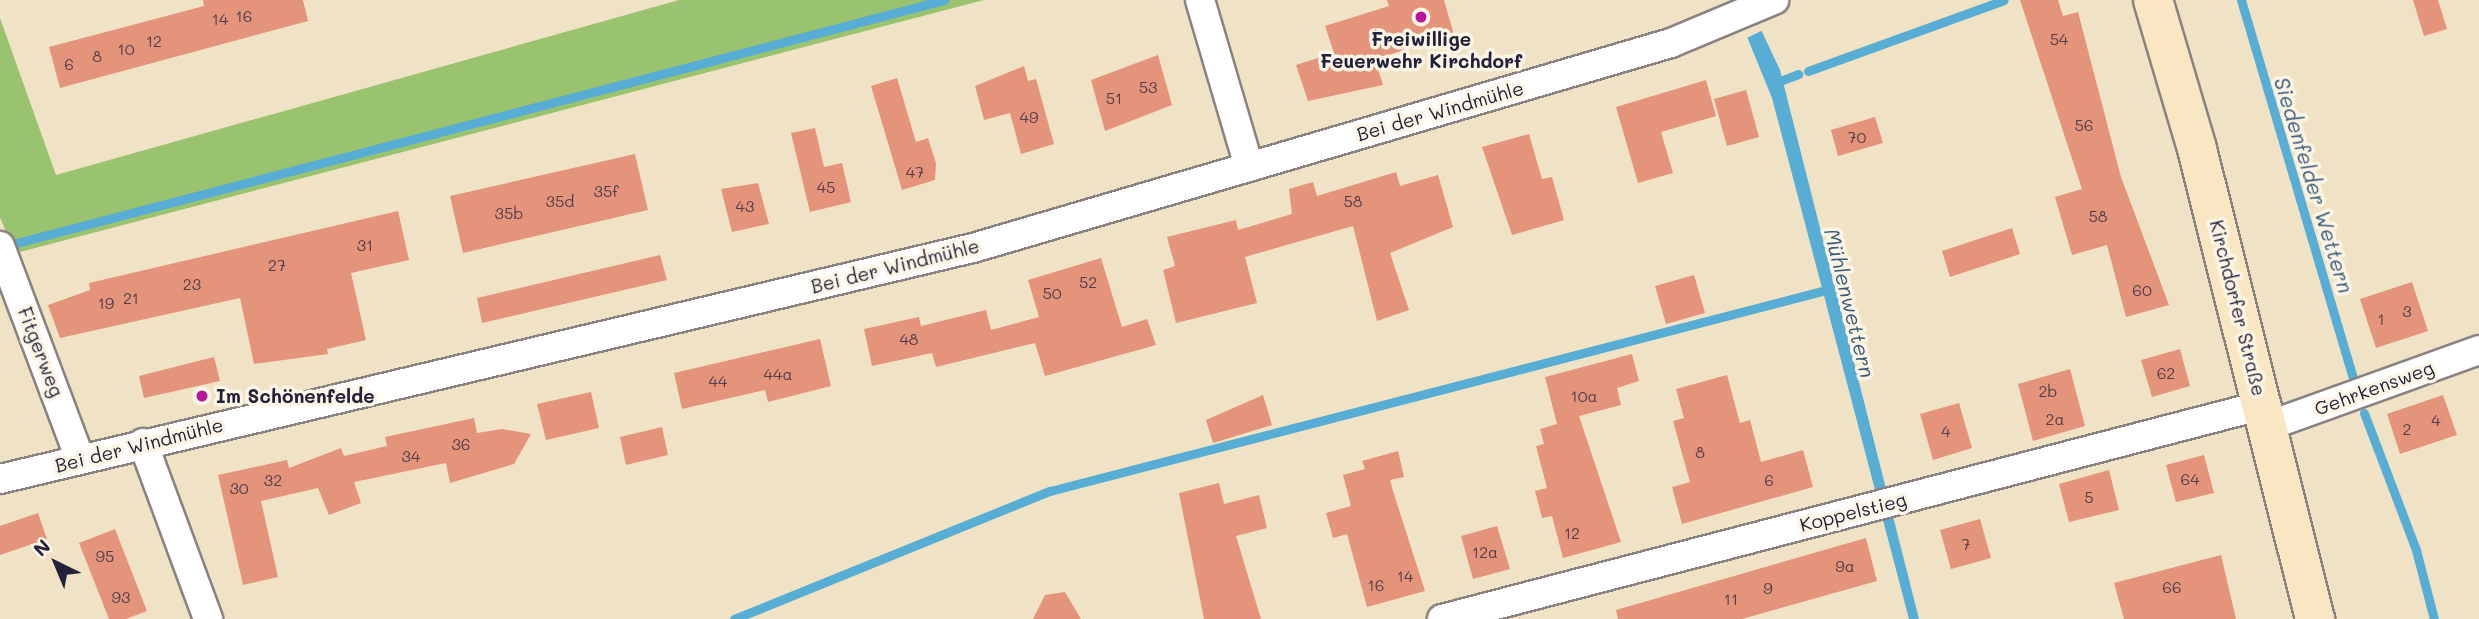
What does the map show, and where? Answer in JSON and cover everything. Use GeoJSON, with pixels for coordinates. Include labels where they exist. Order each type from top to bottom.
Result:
{"type":"FeatureCollection","features":[{"type":"Feature","properties":{"kind":"street"},"geometry":{"type":"LineString","coordinates":[[1200,0],[1249,166]]}},
{"type":"Feature","properties":{"kind":"street","name":"Kirchdorfer Straße"},"geometry":{"type":"LineString","coordinates":[[2152,0],[2266,416],[2315,619]]}},
{"type":"Feature","properties":{"kind":"street","name":"Bei der Windmühle"},"geometry":{"type":"LineString","coordinates":[[0,479],[972,248],[1734,22],[1768,3]]}},
{"type":"Feature","properties":{"kind":"street","name":"Fitgerweg"},"geometry":{"type":"LineString","coordinates":[[0,246],[80,458]]}},
{"type":"Feature","properties":{"kind":"street","name":"Gehrkensweg"},"geometry":{"type":"LineString","coordinates":[[2266,416],[2479,350]]}},
{"type":"Feature","properties":{"kind":"street","name":"Koppelstieg"},"geometry":{"type":"LineString","coordinates":[[1442,619],[1899,500],[2266,416]]}},
{"type":"Feature","properties":{"kind":"street"},"geometry":{"type":"LineString","coordinates":[[143,443],[208,619]]}},
{"type":"Feature","properties":{"kind":"green space"},"geometry":{"type":"Polygon","coordinates":[[[679,0],[984,0],[16,253],[0,218],[0,18],[56,175],[679,0]]]}},
{"type":"Feature","properties":{"kind":"water"},"geometry":{"type":"Polygon","coordinates":[[[1732,0],[1747,0],[1780,70],[1919,619],[1909,619],[1772,98],[1732,0]]]}},
{"type":"Feature","properties":{"kind":"pier"},"geometry":{"type":"Polygon","coordinates":[[[1751,0],[1765,29],[1747,38],[1729,1],[1751,0]]]}},
{"type":"Feature","properties":{"kind":"building"},"geometry":{"type":"Polygon","coordinates":[[[203,0],[303,0],[308,21],[60,88],[49,47],[204,6],[203,0]]]}},
{"type":"Feature","properties":{"kind":"building"},"geometry":{"type":"Polygon","coordinates":[[[1387,0],[1444,0],[1454,35],[1375,59],[1383,85],[1308,101],[1296,65],[1334,53],[1325,26],[1389,6],[1387,0]]]}},
{"type":"Feature","properties":{"kind":"building"},"geometry":{"type":"Polygon","coordinates":[[[2020,0],[2058,0],[2063,16],[2078,12],[2121,177],[2169,305],[2126,317],[2107,245],[2072,255],[2055,197],[2082,189],[2020,0]]]}},
{"type":"Feature","properties":{"kind":"building"},"geometry":{"type":"Polygon","coordinates":[[[2413,0],[2438,0],[2447,29],[2424,36],[2413,0]]]}},
{"type":"Feature","properties":{"kind":"building"},"geometry":{"type":"Polygon","coordinates":[[[1158,55],[1172,105],[1105,131],[1091,80],[1158,55]]]}},
{"type":"Feature","properties":{"kind":"building"},"geometry":{"type":"Polygon","coordinates":[[[1024,66],[1028,81],[1036,79],[1054,144],[1021,154],[1010,113],[984,120],[975,86],[1024,66]]]}},
{"type":"Feature","properties":{"kind":"building"},"geometry":{"type":"Polygon","coordinates":[[[897,78],[916,142],[928,138],[936,163],[935,180],[902,190],[871,86],[897,78]]]}},
{"type":"Feature","properties":{"kind":"building"},"geometry":{"type":"Polygon","coordinates":[[[1706,80],[1716,116],[1661,132],[1673,173],[1638,183],[1616,107],[1706,80]]]}},
{"type":"Feature","properties":{"kind":"building"},"geometry":{"type":"Polygon","coordinates":[[[1746,90],[1759,137],[1727,146],[1714,99],[1746,90]]]}},
{"type":"Feature","properties":{"kind":"building"},"geometry":{"type":"Polygon","coordinates":[[[1875,117],[1883,143],[1838,156],[1831,130],[1875,117]]]}},
{"type":"Feature","properties":{"kind":"building"},"geometry":{"type":"Polygon","coordinates":[[[815,128],[824,167],[842,163],[851,202],[810,212],[791,133],[815,128]]]}},
{"type":"Feature","properties":{"kind":"building"},"geometry":{"type":"Polygon","coordinates":[[[1529,134],[1542,179],[1552,177],[1564,220],[1512,235],[1482,147],[1529,134]]]}},
{"type":"Feature","properties":{"kind":"building"},"geometry":{"type":"Polygon","coordinates":[[[635,154],[648,210],[463,253],[450,196],[635,154]]]}},
{"type":"Feature","properties":{"kind":"building"},"geometry":{"type":"Polygon","coordinates":[[[1396,172],[1400,186],[1438,175],[1453,227],[1390,253],[1409,310],[1377,321],[1353,226],[1245,257],[1257,303],[1176,323],[1163,270],[1175,266],[1167,237],[1236,220],[1238,230],[1292,214],[1289,189],[1313,182],[1317,196],[1396,172]]]}},
{"type":"Feature","properties":{"kind":"building"},"geometry":{"type":"Polygon","coordinates":[[[758,183],[769,224],[732,232],[721,189],[758,183]]]}},
{"type":"Feature","properties":{"kind":"building"},"geometry":{"type":"Polygon","coordinates":[[[398,211],[409,260],[351,273],[366,340],[327,349],[328,354],[254,364],[240,298],[60,338],[48,305],[90,290],[89,283],[398,211]]]}},
{"type":"Feature","properties":{"kind":"building"},"geometry":{"type":"Polygon","coordinates":[[[2012,228],[2020,254],[1950,277],[1942,251],[2012,228]]]}},
{"type":"Feature","properties":{"kind":"building"},"geometry":{"type":"Polygon","coordinates":[[[660,255],[667,280],[482,323],[477,298],[660,255]]]}},
{"type":"Feature","properties":{"kind":"building"},"geometry":{"type":"Polygon","coordinates":[[[1101,258],[1122,327],[1147,319],[1156,345],[1045,376],[1035,343],[936,367],[932,353],[872,366],[864,329],[919,317],[921,326],[986,310],[991,330],[1039,317],[1028,280],[1101,258]]]}},
{"type":"Feature","properties":{"kind":"building"},"geometry":{"type":"Polygon","coordinates":[[[1694,275],[1705,313],[1666,324],[1655,286],[1694,275]]]}},
{"type":"Feature","properties":{"kind":"building"},"geometry":{"type":"Polygon","coordinates":[[[2412,282],[2428,331],[2376,348],[2360,299],[2412,282]]]}},
{"type":"Feature","properties":{"kind":"building"},"geometry":{"type":"Polygon","coordinates":[[[820,339],[831,386],[768,402],[765,390],[682,409],[674,373],[820,339]]]}},
{"type":"Feature","properties":{"kind":"building"},"geometry":{"type":"Polygon","coordinates":[[[2180,349],[2190,386],[2152,397],[2141,360],[2180,349]]]}},
{"type":"Feature","properties":{"kind":"building"},"geometry":{"type":"Polygon","coordinates":[[[1632,354],[1639,381],[1617,388],[1621,405],[1579,416],[1621,542],[1563,558],[1552,516],[1542,518],[1535,491],[1547,488],[1536,446],[1544,444],[1540,429],[1557,424],[1545,377],[1632,354]]]}},
{"type":"Feature","properties":{"kind":"building"},"geometry":{"type":"Polygon","coordinates":[[[214,357],[220,381],[144,398],[139,376],[214,357]]]}},
{"type":"Feature","properties":{"kind":"building"},"geometry":{"type":"Polygon","coordinates":[[[2070,369],[2085,426],[2033,441],[2018,384],[2070,369]]]}},
{"type":"Feature","properties":{"kind":"building"},"geometry":{"type":"Polygon","coordinates":[[[1727,375],[1740,423],[1750,420],[1761,462],[1803,450],[1813,487],[1682,524],[1672,487],[1690,482],[1673,421],[1684,418],[1676,389],[1727,375]]]}},
{"type":"Feature","properties":{"kind":"building"},"geometry":{"type":"Polygon","coordinates":[[[591,392],[599,428],[546,440],[537,404],[591,392]]]}},
{"type":"Feature","properties":{"kind":"building"},"geometry":{"type":"Polygon","coordinates":[[[1263,395],[1272,425],[1213,443],[1206,420],[1263,395]]]}},
{"type":"Feature","properties":{"kind":"building"},"geometry":{"type":"Polygon","coordinates":[[[2443,395],[2457,435],[2400,454],[2387,414],[2443,395]]]}},
{"type":"Feature","properties":{"kind":"building"},"geometry":{"type":"Polygon","coordinates":[[[1959,403],[1972,448],[1933,460],[1920,414],[1959,403]]]}},
{"type":"Feature","properties":{"kind":"building"},"geometry":{"type":"Polygon","coordinates":[[[474,418],[477,433],[502,429],[531,434],[514,464],[450,483],[446,463],[354,482],[361,503],[329,515],[318,488],[261,501],[278,577],[243,585],[218,475],[287,460],[289,468],[341,448],[344,456],[387,446],[385,437],[474,418]]]}},
{"type":"Feature","properties":{"kind":"building"},"geometry":{"type":"Polygon","coordinates":[[[662,427],[668,455],[626,465],[620,437],[662,427]]]}},
{"type":"Feature","properties":{"kind":"building"},"geometry":{"type":"Polygon","coordinates":[[[1398,451],[1404,477],[1390,480],[1425,591],[1367,607],[1347,534],[1333,538],[1326,513],[1351,506],[1343,475],[1365,469],[1362,461],[1398,451]]]}},
{"type":"Feature","properties":{"kind":"building"},"geometry":{"type":"Polygon","coordinates":[[[2204,455],[2214,493],[2176,502],[2166,465],[2204,455]]]}},
{"type":"Feature","properties":{"kind":"building"},"geometry":{"type":"Polygon","coordinates":[[[2109,470],[2119,510],[2069,522],[2059,484],[2109,470]]]}},
{"type":"Feature","properties":{"kind":"building"},"geometry":{"type":"Polygon","coordinates":[[[1219,483],[1224,504],[1259,495],[1267,528],[1236,536],[1261,619],[1204,619],[1179,493],[1219,483]]]}},
{"type":"Feature","properties":{"kind":"building"},"geometry":{"type":"Polygon","coordinates":[[[38,513],[47,539],[0,555],[0,526],[38,513]]]}},
{"type":"Feature","properties":{"kind":"building"},"geometry":{"type":"Polygon","coordinates":[[[1980,519],[1991,558],[1951,569],[1940,530],[1980,519]]]}},
{"type":"Feature","properties":{"kind":"building"},"geometry":{"type":"Polygon","coordinates":[[[1497,526],[1510,569],[1473,579],[1461,536],[1497,526]]]}},
{"type":"Feature","properties":{"kind":"building"},"geometry":{"type":"Polygon","coordinates":[[[115,529],[147,611],[126,619],[109,619],[79,543],[115,529]]]}},
{"type":"Feature","properties":{"kind":"building"},"geometry":{"type":"Polygon","coordinates":[[[1866,538],[1877,581],[1742,619],[1618,619],[1616,610],[1866,538]]]}},
{"type":"Feature","properties":{"kind":"building"},"geometry":{"type":"Polygon","coordinates":[[[2221,555],[2236,619],[2124,619],[2114,583],[2221,555]]]}},
{"type":"Feature","properties":{"kind":"building"},"geometry":{"type":"Polygon","coordinates":[[[1065,592],[1081,619],[1033,619],[1045,595],[1065,592]]]}},
{"type":"Feature","properties":{"kind":"waterway"},"geometry":{"type":"LineString","coordinates":[[5,246],[944,0]]}},
{"type":"Feature","properties":{"kind":"waterway"},"geometry":{"type":"LineString","coordinates":[[1808,71],[2004,0]]}},
{"type":"Feature","properties":{"kind":"waterway","name":"Siedenfelder Wettern"},"geometry":{"type":"LineString","coordinates":[[2241,0],[2354,381]]}},
{"type":"Feature","properties":{"kind":"waterway"},"geometry":{"type":"LineString","coordinates":[[1775,83],[1798,74]]}},
{"type":"Feature","properties":{"kind":"waterway","name":"Mühlenwettern"},"geometry":{"type":"LineString","coordinates":[[734,619],[1050,491],[1830,289]]}},
{"type":"Feature","properties":{"kind":"waterway","name":"Siedenfelder Wettern"},"geometry":{"type":"LineString","coordinates":[[2364,413],[2416,550],[2434,619]]}},
{"type":"Feature","properties":{"kind":"place","name":"Freiwillige Feuerwehr Kirchdorf"},"geometry":{"type":"Point","coordinates":[1421,17]}},
{"type":"Feature","properties":{"kind":"place","name":"Im Schönenfelde"},"geometry":{"type":"Point","coordinates":[202,396]}}]}
